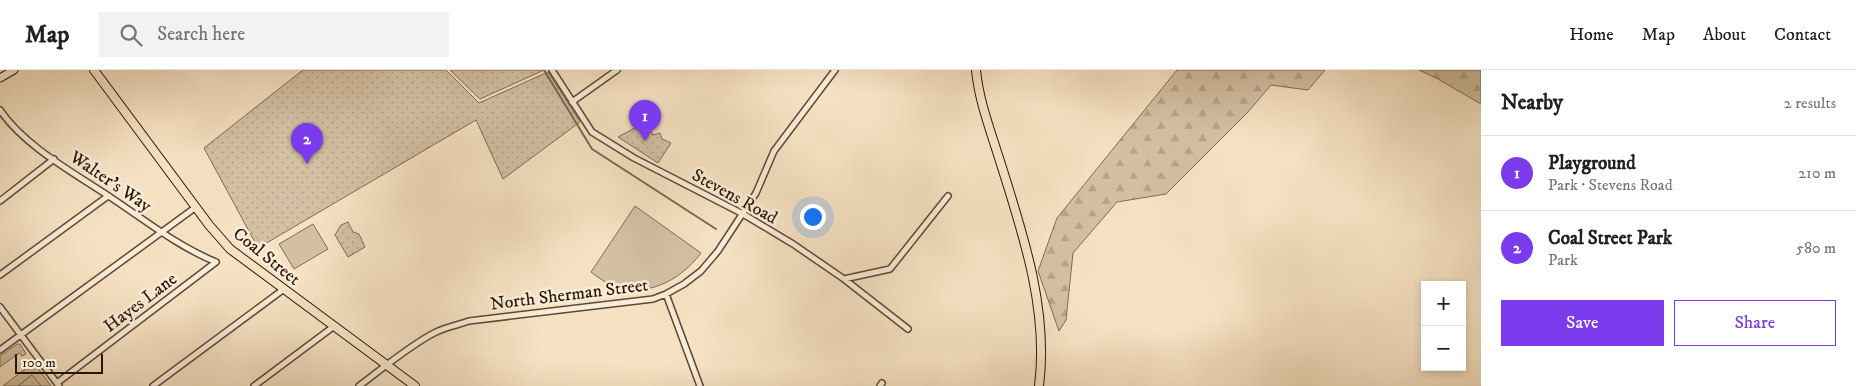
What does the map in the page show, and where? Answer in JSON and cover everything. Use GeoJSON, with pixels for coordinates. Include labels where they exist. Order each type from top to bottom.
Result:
{"type":"FeatureCollection","features":[{"type":"Feature","properties":{"kind":"main road"},"geometry":{"type":"LineString","coordinates":[[0,78],[14,70]]}},
{"type":"Feature","properties":{"kind":"main road","name":"Coal Street"},"geometry":{"type":"LineString","coordinates":[[94,70],[196,207],[230,249],[415,386]]}},
{"type":"Feature","properties":{"kind":"main road"},"geometry":{"type":"LineString","coordinates":[[976,70],[984,113],[1019,224],[1037,301],[1041,323],[1042,364],[1039,386]]}},
{"type":"Feature","properties":{"kind":"street"},"geometry":{"type":"LineString","coordinates":[[552,70],[572,102],[617,70]]}},
{"type":"Feature","properties":{"kind":"street","name":"North Sherman Street"},"geometry":{"type":"LineString","coordinates":[[359,386],[436,332],[469,321],[632,302],[666,294],[684,284],[701,271],[724,242],[756,192],[774,151],[836,70]]}},
{"type":"Feature","properties":{"kind":"street","name":"Stevens Road"},"geometry":{"type":"LineString","coordinates":[[572,102],[592,132],[634,158],[743,214],[793,244],[844,279],[908,329]]}},
{"type":"Feature","properties":{"kind":"street","name":"Walter's Way"},"geometry":{"type":"LineString","coordinates":[[0,110],[7,121],[21,135],[54,159],[161,231],[216,262]]}},
{"type":"Feature","properties":{"kind":"street"},"geometry":{"type":"LineString","coordinates":[[0,201],[54,159]]}},
{"type":"Feature","properties":{"kind":"street"},"geometry":{"type":"LineString","coordinates":[[0,275],[108,196]]}},
{"type":"Feature","properties":{"kind":"street"},"geometry":{"type":"LineString","coordinates":[[844,279],[890,268],[948,196]]}},
{"type":"Feature","properties":{"kind":"street"},"geometry":{"type":"LineString","coordinates":[[0,350],[196,207]]}},
{"type":"Feature","properties":{"kind":"street","name":"Hayes Lane"},"geometry":{"type":"LineString","coordinates":[[58,384],[216,262]]}},
{"type":"Feature","properties":{"kind":"street"},"geometry":{"type":"LineString","coordinates":[[153,386],[284,289]]}},
{"type":"Feature","properties":{"kind":"street"},"geometry":{"type":"LineString","coordinates":[[666,294],[700,386]]}},
{"type":"Feature","properties":{"kind":"street"},"geometry":{"type":"LineString","coordinates":[[0,307],[58,384]]}},
{"type":"Feature","properties":{"kind":"street"},"geometry":{"type":"LineString","coordinates":[[254,386],[334,327]]}},
{"type":"Feature","properties":{"kind":"green space"},"geometry":{"type":"Polygon","coordinates":[[[303,70],[446,70],[479,103],[548,72],[580,122],[503,179],[476,120],[258,248],[204,148],[303,70]]]}},
{"type":"Feature","properties":{"kind":"green space"},"geometry":{"type":"Polygon","coordinates":[[[450,70],[544,70],[480,99],[450,70]]]}},
{"type":"Feature","properties":{"kind":"green space"},"geometry":{"type":"Polygon","coordinates":[[[1177,70],[1325,70],[1308,90],[1271,85],[1248,112],[1166,194],[1117,202],[1073,253],[1066,320],[1059,331],[1038,271],[1057,218],[1177,70]]]}},
{"type":"Feature","properties":{"kind":"green space"},"geometry":{"type":"Polygon","coordinates":[[[1419,70],[1481,70],[1481,104],[1438,79],[1419,70]]]}},
{"type":"Feature","properties":{"kind":"green space"},"geometry":{"type":"Polygon","coordinates":[[[646,122],[653,135],[660,133],[662,139],[671,143],[658,163],[618,137],[646,122]]]}},
{"type":"Feature","properties":{"kind":"green space"},"geometry":{"type":"Polygon","coordinates":[[[635,206],[701,253],[683,272],[672,280],[647,289],[634,290],[607,283],[591,272],[635,206]]]}},
{"type":"Feature","properties":{"kind":"green space"},"geometry":{"type":"Polygon","coordinates":[[[348,222],[353,232],[359,234],[365,247],[348,257],[335,235],[341,225],[348,222]]]}},
{"type":"Feature","properties":{"kind":"green space"},"geometry":{"type":"Polygon","coordinates":[[[313,224],[328,249],[294,269],[279,244],[313,224]]]}},
{"type":"Feature","properties":{"kind":"green space"},"geometry":{"type":"Polygon","coordinates":[[[17,344],[20,344],[26,354],[22,356],[19,353],[0,367],[0,356],[17,344]]]}},
{"type":"Feature","properties":{"kind":"green space"},"geometry":{"type":"Polygon","coordinates":[[[31,359],[51,386],[41,386],[32,375],[18,386],[3,386],[29,366],[26,361],[31,359]]]}},
{"type":"Feature","properties":{"kind":"green space"},"geometry":{"type":"Polygon","coordinates":[[[32,375],[41,386],[18,386],[32,375]]]}},
{"type":"Feature","properties":{"kind":"waterway"},"geometry":{"type":"LineString","coordinates":[[544,70],[592,149],[716,229]]}},
{"type":"Feature","properties":{"kind":"place","name":"Playground"},"geometry":{"type":"Point","coordinates":[645,141]}},
{"type":"Feature","properties":{"kind":"place","name":"Coal Street Park"},"geometry":{"type":"Point","coordinates":[307,164]}}]}
